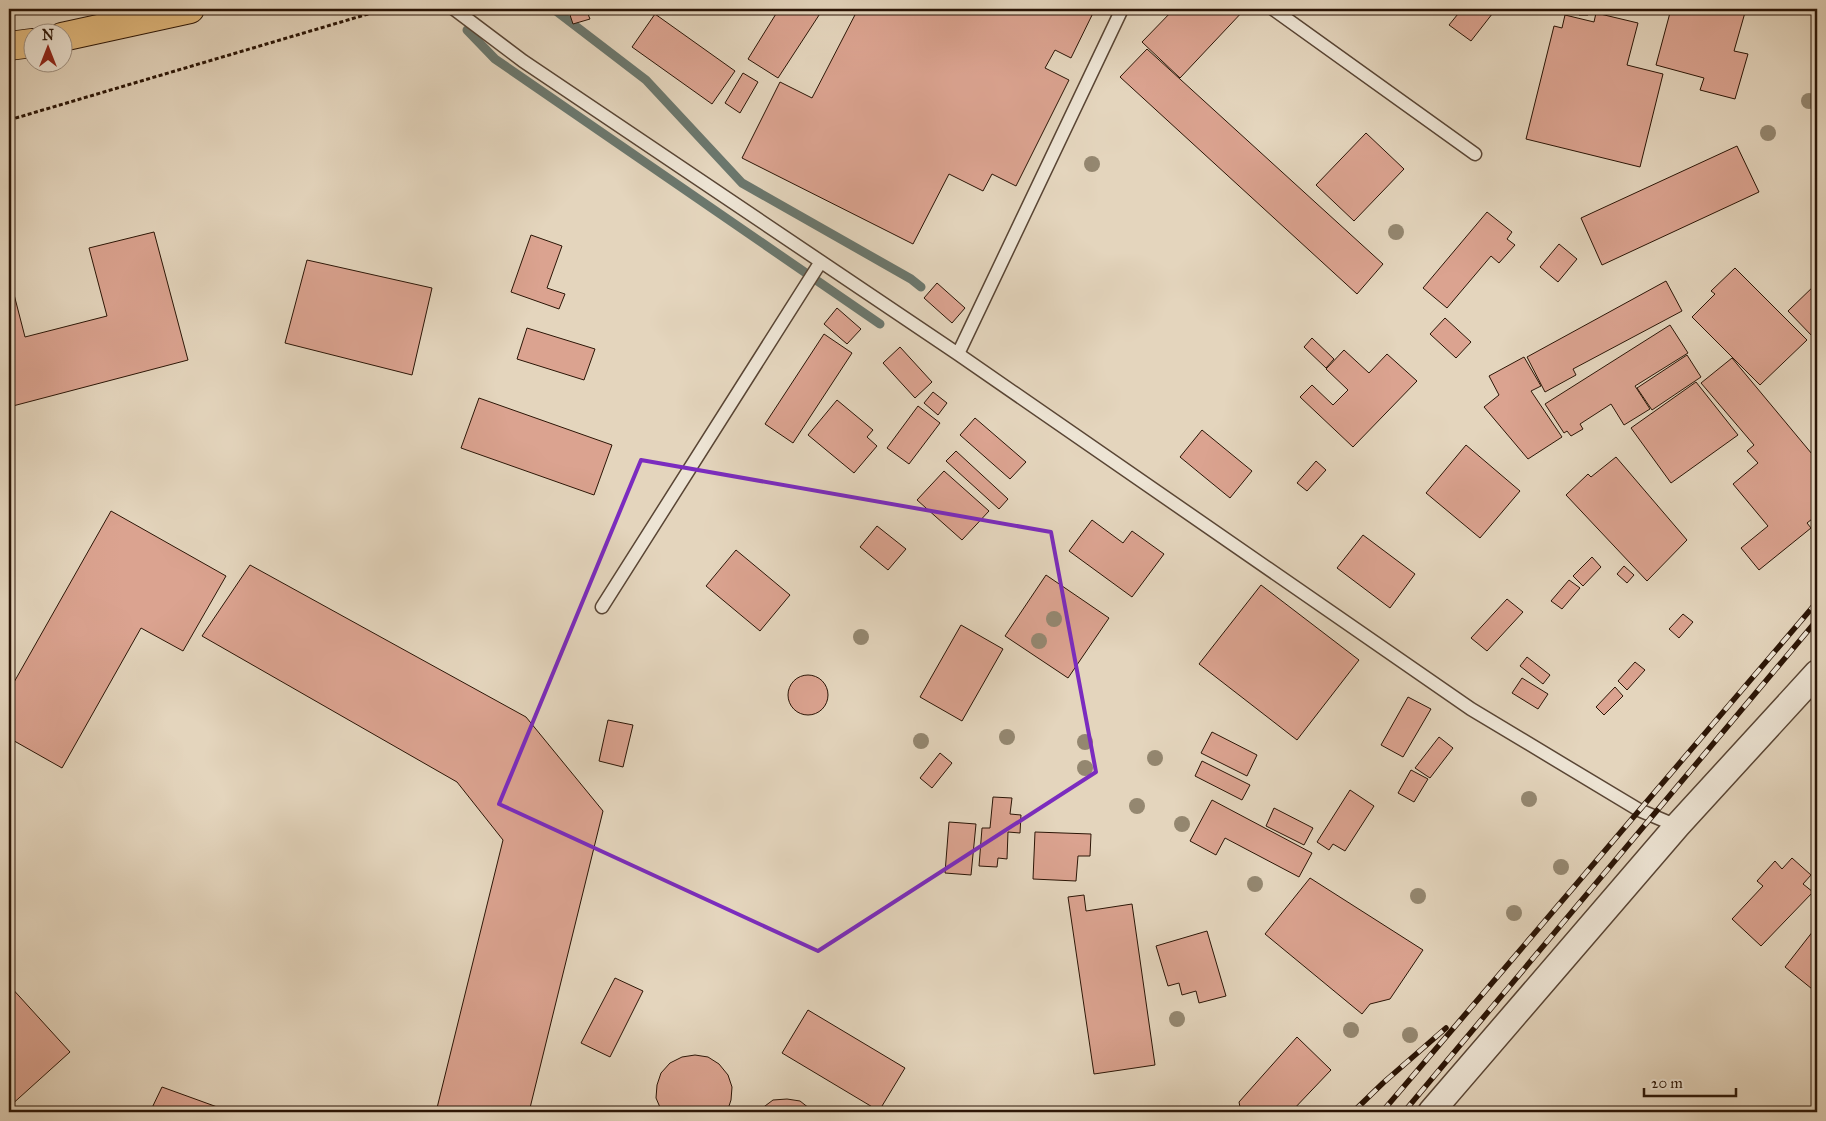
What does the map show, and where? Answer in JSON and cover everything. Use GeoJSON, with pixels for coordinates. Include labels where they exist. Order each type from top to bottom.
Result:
{"type":"FeatureCollection","features":[{"type":"Feature","properties":{"kind":"main road"},"geometry":{"type":"LineString","coordinates":[[72,35],[190,9]]}},
{"type":"Feature","properties":{"kind":"main road"},"geometry":{"type":"LineString","coordinates":[[9,46],[22,44]]}},
{"type":"Feature","properties":{"kind":"street"},"geometry":{"type":"LineString","coordinates":[[1431,1112],[1677,826],[1817,673]]}},
{"type":"Feature","properties":{"kind":"lane"},"geometry":{"type":"LineString","coordinates":[[454,9],[523,61],[820,263],[958,354],[1471,709],[1639,810],[1677,826]]}},
{"type":"Feature","properties":{"kind":"lane"},"geometry":{"type":"LineString","coordinates":[[958,354],[1122,9]]}},
{"type":"Feature","properties":{"kind":"lane"},"geometry":{"type":"LineString","coordinates":[[1273,9],[1474,154]]}},
{"type":"Feature","properties":{"kind":"lane"},"geometry":{"type":"LineString","coordinates":[[602,607],[820,263]]}},
{"type":"Feature","properties":{"kind":"path"},"geometry":{"type":"LineString","coordinates":[[9,120],[385,9]]}},
{"type":"Feature","properties":{"kind":"highlighted area"},"geometry":{"type":"Polygon","coordinates":[[[641,460],[1051,532],[1096,772],[818,951],[499,804],[641,460]]]}},
{"type":"Feature","properties":{"kind":"building"},"geometry":{"type":"Polygon","coordinates":[[[568,9],[586,9],[590,19],[573,24],[568,9]]]}},
{"type":"Feature","properties":{"kind":"building"},"geometry":{"type":"Polygon","coordinates":[[[779,9],[823,9],[778,78],[748,59],[779,9]]]}},
{"type":"Feature","properties":{"kind":"building"},"geometry":{"type":"Polygon","coordinates":[[[858,9],[1095,9],[1071,58],[1055,50],[1045,68],[1069,80],[1016,186],[992,174],[983,191],[949,174],[913,244],[742,158],[780,82],[812,98],[858,9]]]}},
{"type":"Feature","properties":{"kind":"building"},"geometry":{"type":"Polygon","coordinates":[[[1174,9],[1245,9],[1180,78],[1142,42],[1174,9]]]}},
{"type":"Feature","properties":{"kind":"building"},"geometry":{"type":"Polygon","coordinates":[[[1462,9],[1496,9],[1471,41],[1449,25],[1462,9]]]}},
{"type":"Feature","properties":{"kind":"building"},"geometry":{"type":"Polygon","coordinates":[[[1579,9],[1589,9],[1588,15],[1579,15],[1579,9]]]}},
{"type":"Feature","properties":{"kind":"building"},"geometry":{"type":"Polygon","coordinates":[[[1671,9],[1746,9],[1734,51],[1748,54],[1735,99],[1700,90],[1704,78],[1656,65],[1671,9]]]}},
{"type":"Feature","properties":{"kind":"building"},"geometry":{"type":"Polygon","coordinates":[[[1596,13],[1638,23],[1627,65],[1663,74],[1640,167],[1526,139],[1554,26],[1562,28],[1565,15],[1594,22],[1596,13]]]}},
{"type":"Feature","properties":{"kind":"building"},"geometry":{"type":"Polygon","coordinates":[[[655,14],[735,71],[712,104],[632,47],[655,14]]]}},
{"type":"Feature","properties":{"kind":"building"},"geometry":{"type":"Polygon","coordinates":[[[1147,49],[1383,264],[1357,294],[1120,77],[1147,49]]]}},
{"type":"Feature","properties":{"kind":"building"},"geometry":{"type":"Polygon","coordinates":[[[743,73],[758,82],[740,113],[725,103],[743,73]]]}},
{"type":"Feature","properties":{"kind":"building"},"geometry":{"type":"Polygon","coordinates":[[[1366,133],[1404,169],[1354,221],[1316,185],[1366,133]]]}},
{"type":"Feature","properties":{"kind":"building"},"geometry":{"type":"Polygon","coordinates":[[[1737,146],[1759,192],[1602,265],[1581,218],[1737,146]]]}},
{"type":"Feature","properties":{"kind":"building"},"geometry":{"type":"Polygon","coordinates":[[[1487,212],[1512,232],[1507,239],[1515,245],[1499,263],[1491,256],[1447,308],[1423,288],[1487,212]]]}},
{"type":"Feature","properties":{"kind":"building"},"geometry":{"type":"Polygon","coordinates":[[[154,232],[188,360],[9,407],[9,275],[25,337],[107,316],[89,248],[154,232]]]}},
{"type":"Feature","properties":{"kind":"building"},"geometry":{"type":"Polygon","coordinates":[[[531,235],[562,246],[547,288],[565,294],[559,309],[511,292],[531,235]]]}},
{"type":"Feature","properties":{"kind":"building"},"geometry":{"type":"Polygon","coordinates":[[[1559,244],[1577,259],[1558,282],[1540,267],[1559,244]]]}},
{"type":"Feature","properties":{"kind":"building"},"geometry":{"type":"Polygon","coordinates":[[[307,260],[432,288],[412,375],[285,343],[307,260]]]}},
{"type":"Feature","properties":{"kind":"building"},"geometry":{"type":"Polygon","coordinates":[[[1735,268],[1807,340],[1760,385],[1692,317],[1715,294],[1711,291],[1735,268]]]}},
{"type":"Feature","properties":{"kind":"building"},"geometry":{"type":"Polygon","coordinates":[[[1666,281],[1682,311],[1573,369],[1576,375],[1545,392],[1527,357],[1666,281]]]}},
{"type":"Feature","properties":{"kind":"building"},"geometry":{"type":"Polygon","coordinates":[[[937,283],[965,308],[952,323],[924,298],[937,283]]]}},
{"type":"Feature","properties":{"kind":"building"},"geometry":{"type":"Polygon","coordinates":[[[1817,283],[1817,333],[1813,337],[1788,311],[1817,283]]]}},
{"type":"Feature","properties":{"kind":"building"},"geometry":{"type":"Polygon","coordinates":[[[837,308],[861,329],[847,344],[824,324],[837,308]]]}},
{"type":"Feature","properties":{"kind":"building"},"geometry":{"type":"Polygon","coordinates":[[[1445,318],[1471,342],[1456,358],[1430,334],[1445,318]]]}},
{"type":"Feature","properties":{"kind":"building"},"geometry":{"type":"Polygon","coordinates":[[[1670,325],[1688,353],[1635,386],[1650,409],[1624,425],[1611,404],[1580,424],[1583,429],[1571,436],[1567,431],[1564,433],[1545,404],[1670,325]]]}},
{"type":"Feature","properties":{"kind":"building"},"geometry":{"type":"Polygon","coordinates":[[[527,328],[595,349],[584,380],[517,359],[527,328]]]}},
{"type":"Feature","properties":{"kind":"building"},"geometry":{"type":"Polygon","coordinates":[[[824,334],[852,353],[793,443],[765,424],[824,334]]]}},
{"type":"Feature","properties":{"kind":"building"},"geometry":{"type":"Polygon","coordinates":[[[1312,338],[1334,359],[1326,368],[1304,347],[1312,338]]]}},
{"type":"Feature","properties":{"kind":"building"},"geometry":{"type":"Polygon","coordinates":[[[900,347],[932,382],[915,398],[883,363],[900,347]]]}},
{"type":"Feature","properties":{"kind":"building"},"geometry":{"type":"Polygon","coordinates":[[[1344,350],[1369,373],[1387,354],[1417,381],[1353,447],[1300,397],[1312,385],[1333,405],[1348,390],[1326,369],[1344,350]]]}},
{"type":"Feature","properties":{"kind":"building"},"geometry":{"type":"Polygon","coordinates":[[[1687,355],[1701,377],[1652,410],[1637,388],[1687,355]]]}},
{"type":"Feature","properties":{"kind":"building"},"geometry":{"type":"Polygon","coordinates":[[[1524,357],[1541,386],[1531,391],[1562,437],[1528,459],[1484,407],[1499,395],[1489,376],[1524,357]]]}},
{"type":"Feature","properties":{"kind":"building"},"geometry":{"type":"Polygon","coordinates":[[[1732,358],[1817,460],[1817,515],[1807,523],[1811,528],[1759,570],[1741,548],[1768,526],[1733,484],[1758,463],[1747,451],[1754,445],[1701,383],[1732,358]]]}},
{"type":"Feature","properties":{"kind":"building"},"geometry":{"type":"Polygon","coordinates":[[[1696,382],[1738,435],[1671,483],[1631,428],[1696,382]]]}},
{"type":"Feature","properties":{"kind":"building"},"geometry":{"type":"Polygon","coordinates":[[[933,392],[947,403],[938,415],[924,403],[933,392]]]}},
{"type":"Feature","properties":{"kind":"building"},"geometry":{"type":"Polygon","coordinates":[[[479,398],[612,445],[594,495],[461,448],[479,398]]]}},
{"type":"Feature","properties":{"kind":"building"},"geometry":{"type":"Polygon","coordinates":[[[837,400],[873,430],[867,437],[877,446],[854,473],[808,435],[837,400]]]}},
{"type":"Feature","properties":{"kind":"building"},"geometry":{"type":"Polygon","coordinates":[[[918,406],[940,423],[909,464],[887,448],[918,406]]]}},
{"type":"Feature","properties":{"kind":"building"},"geometry":{"type":"Polygon","coordinates":[[[975,418],[1026,462],[1010,479],[960,435],[975,418]]]}},
{"type":"Feature","properties":{"kind":"building"},"geometry":{"type":"Polygon","coordinates":[[[1202,430],[1252,471],[1230,498],[1180,457],[1202,430]]]}},
{"type":"Feature","properties":{"kind":"building"},"geometry":{"type":"Polygon","coordinates":[[[1466,445],[1520,491],[1480,538],[1426,493],[1466,445]]]}},
{"type":"Feature","properties":{"kind":"building"},"geometry":{"type":"Polygon","coordinates":[[[956,451],[1008,499],[999,509],[946,461],[956,451]]]}},
{"type":"Feature","properties":{"kind":"building"},"geometry":{"type":"Polygon","coordinates":[[[1616,457],[1687,540],[1647,581],[1566,495],[1588,474],[1591,477],[1616,457]]]}},
{"type":"Feature","properties":{"kind":"building"},"geometry":{"type":"Polygon","coordinates":[[[1316,461],[1326,470],[1307,491],[1297,483],[1316,461]]]}},
{"type":"Feature","properties":{"kind":"building"},"geometry":{"type":"Polygon","coordinates":[[[944,471],[989,511],[962,540],[917,500],[944,471]]]}},
{"type":"Feature","properties":{"kind":"building"},"geometry":{"type":"Polygon","coordinates":[[[111,511],[226,576],[183,651],[141,628],[62,768],[9,738],[9,691],[111,511]]]}},
{"type":"Feature","properties":{"kind":"building"},"geometry":{"type":"Polygon","coordinates":[[[1092,520],[1123,543],[1132,531],[1164,554],[1132,597],[1069,551],[1092,520]]]}},
{"type":"Feature","properties":{"kind":"building"},"geometry":{"type":"Polygon","coordinates":[[[877,526],[906,549],[888,570],[860,547],[877,526]]]}},
{"type":"Feature","properties":{"kind":"building"},"geometry":{"type":"Polygon","coordinates":[[[1363,535],[1415,574],[1390,608],[1337,568],[1363,535]]]}},
{"type":"Feature","properties":{"kind":"building"},"geometry":{"type":"Polygon","coordinates":[[[736,550],[790,595],[760,631],[706,586],[736,550]]]}},
{"type":"Feature","properties":{"kind":"building"},"geometry":{"type":"Polygon","coordinates":[[[1592,557],[1601,567],[1583,586],[1573,576],[1592,557]]]}},
{"type":"Feature","properties":{"kind":"building"},"geometry":{"type":"Polygon","coordinates":[[[250,565],[526,717],[603,811],[529,1112],[436,1112],[503,840],[457,782],[202,636],[250,565]]]}},
{"type":"Feature","properties":{"kind":"building"},"geometry":{"type":"Polygon","coordinates":[[[1624,566],[1634,575],[1627,583],[1617,574],[1624,566]]]}},
{"type":"Feature","properties":{"kind":"building"},"geometry":{"type":"Polygon","coordinates":[[[1046,575],[1109,618],[1068,678],[1005,636],[1046,575]]]}},
{"type":"Feature","properties":{"kind":"building"},"geometry":{"type":"Polygon","coordinates":[[[1569,580],[1580,588],[1562,609],[1551,601],[1569,580]]]}},
{"type":"Feature","properties":{"kind":"building"},"geometry":{"type":"Polygon","coordinates":[[[1261,585],[1359,660],[1297,740],[1199,664],[1261,585]]]}},
{"type":"Feature","properties":{"kind":"building"},"geometry":{"type":"Polygon","coordinates":[[[1507,599],[1523,612],[1487,651],[1471,638],[1507,599]]]}},
{"type":"Feature","properties":{"kind":"building"},"geometry":{"type":"Polygon","coordinates":[[[1683,614],[1693,622],[1679,638],[1669,629],[1683,614]]]}},
{"type":"Feature","properties":{"kind":"building"},"geometry":{"type":"Polygon","coordinates":[[[961,625],[1003,649],[962,721],[920,697],[961,625]]]}},
{"type":"Feature","properties":{"kind":"building"},"geometry":{"type":"Polygon","coordinates":[[[1527,657],[1550,675],[1543,684],[1520,666],[1527,657]]]}},
{"type":"Feature","properties":{"kind":"building"},"geometry":{"type":"Polygon","coordinates":[[[1635,662],[1645,670],[1627,690],[1618,681],[1635,662]]]}},
{"type":"Feature","properties":{"kind":"building"},"geometry":{"type":"Polygon","coordinates":[[[812,675],[819,678],[825,684],[828,695],[827,703],[819,712],[812,715],[804,715],[797,712],[789,703],[788,691],[791,684],[800,676],[812,675]]]}},
{"type":"Feature","properties":{"kind":"building"},"geometry":{"type":"Polygon","coordinates":[[[1522,678],[1548,694],[1538,709],[1512,693],[1522,678]]]}},
{"type":"Feature","properties":{"kind":"building"},"geometry":{"type":"Polygon","coordinates":[[[1615,687],[1623,696],[1604,715],[1596,707],[1615,687]]]}},
{"type":"Feature","properties":{"kind":"building"},"geometry":{"type":"Polygon","coordinates":[[[1408,697],[1431,709],[1403,757],[1381,745],[1408,697]]]}},
{"type":"Feature","properties":{"kind":"building"},"geometry":{"type":"Polygon","coordinates":[[[608,720],[633,725],[623,767],[599,761],[608,720]]]}},
{"type":"Feature","properties":{"kind":"building"},"geometry":{"type":"Polygon","coordinates":[[[1212,732],[1257,755],[1247,776],[1201,753],[1212,732]]]}},
{"type":"Feature","properties":{"kind":"building"},"geometry":{"type":"Polygon","coordinates":[[[1439,737],[1453,748],[1430,778],[1415,768],[1439,737]]]}},
{"type":"Feature","properties":{"kind":"building"},"geometry":{"type":"Polygon","coordinates":[[[940,753],[952,763],[932,788],[920,778],[940,753]]]}},
{"type":"Feature","properties":{"kind":"building"},"geometry":{"type":"Polygon","coordinates":[[[1202,761],[1250,785],[1242,800],[1195,776],[1202,761]]]}},
{"type":"Feature","properties":{"kind":"building"},"geometry":{"type":"Polygon","coordinates":[[[1411,770],[1428,779],[1414,802],[1398,793],[1411,770]]]}},
{"type":"Feature","properties":{"kind":"building"},"geometry":{"type":"Polygon","coordinates":[[[1350,790],[1374,806],[1345,851],[1333,844],[1329,850],[1317,842],[1350,790]]]}},
{"type":"Feature","properties":{"kind":"building"},"geometry":{"type":"Polygon","coordinates":[[[993,797],[1012,798],[1010,814],[1021,815],[1020,833],[1008,832],[1007,859],[998,858],[997,867],[979,866],[982,828],[990,828],[993,797]]]}},
{"type":"Feature","properties":{"kind":"building"},"geometry":{"type":"Polygon","coordinates":[[[1212,800],[1312,853],[1299,877],[1225,838],[1216,855],[1190,841],[1212,800]]]}},
{"type":"Feature","properties":{"kind":"building"},"geometry":{"type":"Polygon","coordinates":[[[1274,808],[1313,828],[1304,845],[1266,826],[1274,808]]]}},
{"type":"Feature","properties":{"kind":"building"},"geometry":{"type":"Polygon","coordinates":[[[949,822],[976,824],[971,875],[945,873],[949,822]]]}},
{"type":"Feature","properties":{"kind":"building"},"geometry":{"type":"Polygon","coordinates":[[[1035,832],[1091,834],[1090,856],[1078,856],[1076,881],[1033,879],[1035,832]]]}},
{"type":"Feature","properties":{"kind":"building"},"geometry":{"type":"Polygon","coordinates":[[[1792,858],[1811,875],[1803,884],[1813,892],[1761,946],[1732,919],[1763,886],[1757,881],[1775,861],[1782,869],[1792,858]]]}},
{"type":"Feature","properties":{"kind":"building"},"geometry":{"type":"Polygon","coordinates":[[[1310,878],[1423,950],[1390,999],[1370,1004],[1362,1014],[1265,934],[1310,878]]]}},
{"type":"Feature","properties":{"kind":"building"},"geometry":{"type":"Polygon","coordinates":[[[1084,895],[1086,911],[1132,904],[1155,1065],[1094,1074],[1068,897],[1084,895]]]}},
{"type":"Feature","properties":{"kind":"building"},"geometry":{"type":"Polygon","coordinates":[[[1817,926],[1817,993],[1785,967],[1817,926]]]}},
{"type":"Feature","properties":{"kind":"building"},"geometry":{"type":"Polygon","coordinates":[[[1207,931],[1226,996],[1199,1003],[1196,991],[1182,995],[1179,983],[1168,986],[1156,946],[1207,931]]]}},
{"type":"Feature","properties":{"kind":"building"},"geometry":{"type":"Polygon","coordinates":[[[615,978],[643,991],[610,1057],[581,1043],[615,978]]]}},
{"type":"Feature","properties":{"kind":"building"},"geometry":{"type":"Polygon","coordinates":[[[9,985],[70,1052],[9,1107],[9,985]]]}},
{"type":"Feature","properties":{"kind":"building"},"geometry":{"type":"Polygon","coordinates":[[[808,1010],[905,1068],[879,1111],[782,1053],[808,1010]]]}},
{"type":"Feature","properties":{"kind":"building"},"geometry":{"type":"Polygon","coordinates":[[[1297,1037],[1331,1070],[1291,1112],[1241,1112],[1239,1102],[1297,1037]]]}},
{"type":"Feature","properties":{"kind":"building"},"geometry":{"type":"Polygon","coordinates":[[[695,1055],[708,1057],[719,1064],[728,1075],[732,1087],[731,1100],[727,1112],[662,1112],[656,1098],[657,1085],[661,1073],[670,1063],[682,1057],[695,1055]]]}},
{"type":"Feature","properties":{"kind":"building"},"geometry":{"type":"Polygon","coordinates":[[[162,1087],[231,1112],[150,1112],[162,1087]]]}},
{"type":"Feature","properties":{"kind":"building"},"geometry":{"type":"Polygon","coordinates":[[[787,1099],[800,1101],[814,1112],[757,1112],[773,1100],[787,1099]]]}},
{"type":"Feature","properties":{"kind":"waterway"},"geometry":{"type":"LineString","coordinates":[[556,11],[646,80],[742,183],[911,279],[921,287]]}},
{"type":"Feature","properties":{"kind":"waterway"},"geometry":{"type":"LineString","coordinates":[[467,30],[495,59],[880,324]]}},
{"type":"Feature","properties":{"kind":"railway"},"geometry":{"type":"LineString","coordinates":[[1382,1112],[1817,602]]}},
{"type":"Feature","properties":{"kind":"railway"},"geometry":{"type":"LineString","coordinates":[[1404,1112],[1817,620]]}},
{"type":"Feature","properties":{"kind":"railway"},"geometry":{"type":"LineString","coordinates":[[1353,1112],[1446,1028]]}}]}
